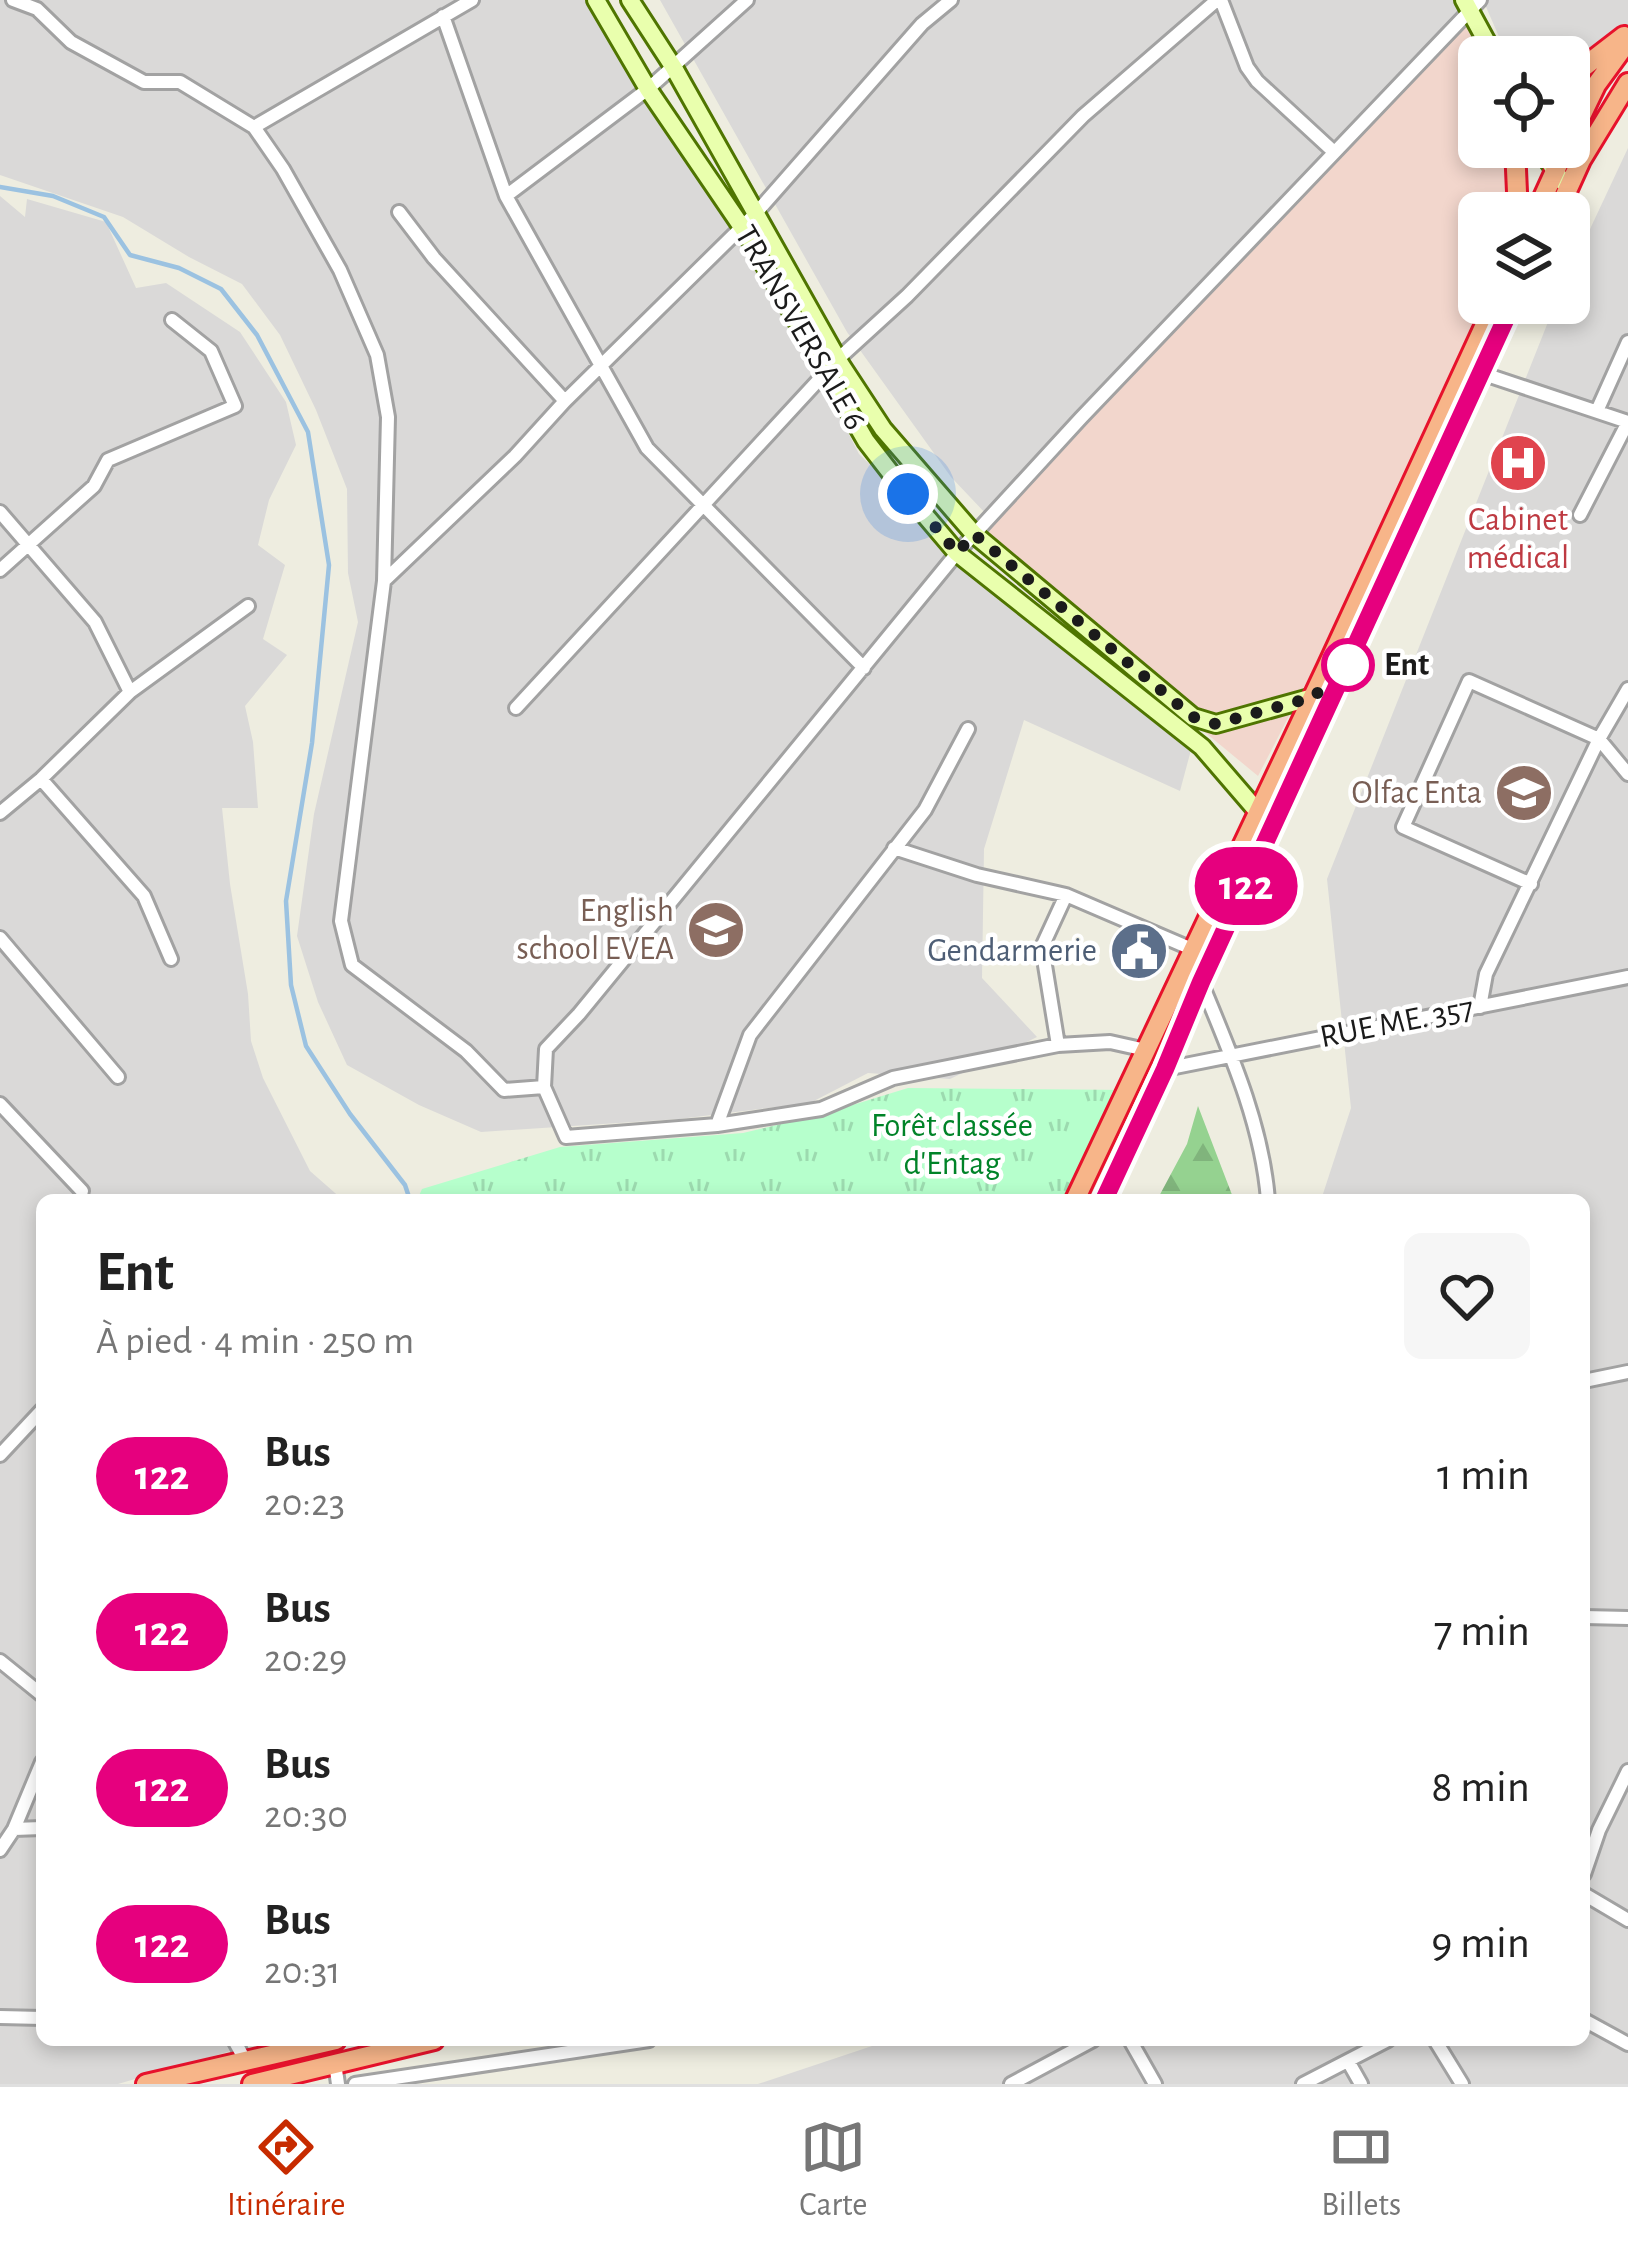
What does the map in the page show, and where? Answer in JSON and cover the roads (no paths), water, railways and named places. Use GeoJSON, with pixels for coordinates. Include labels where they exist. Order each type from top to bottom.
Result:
{"type":"FeatureCollection","features":[{"type":"Feature","properties":{"kind":"highway"},"geometry":{"type":"LineString","coordinates":[[1590,63],[1628,37]]}},
{"type":"Feature","properties":{"kind":"highway"},"geometry":{"type":"LineString","coordinates":[[1590,100],[1628,37]]}},
{"type":"Feature","properties":{"kind":"highway"},"geometry":{"type":"LineString","coordinates":[[1590,127],[1628,83]]}},
{"type":"Feature","properties":{"kind":"highway"},"geometry":{"type":"LineString","coordinates":[[1546,192],[1557,168]]}},
{"type":"Feature","properties":{"kind":"highway"},"geometry":{"type":"LineString","coordinates":[[1568,191],[1570,168]]}},
{"type":"Feature","properties":{"kind":"highway"},"geometry":{"type":"LineString","coordinates":[[1107,1194],[1165,1069],[1313,697],[1486,324]]}},
{"type":"Feature","properties":{"kind":"highway"},"geometry":{"type":"LineString","coordinates":[[1078,1194],[1192,949],[1267,817],[1503,324]]}},
{"type":"Feature","properties":{"kind":"highway"},"geometry":{"type":"LineString","coordinates":[[146,2084],[309,2046]]}},
{"type":"Feature","properties":{"kind":"highway"},"geometry":{"type":"LineString","coordinates":[[252,2084],[408,2046]]}},
{"type":"Feature","properties":{"kind":"main road","name":"TRANSVERSALE 6"},"geometry":{"type":"LineString","coordinates":[[596,0],[648,89],[749,220]]}},
{"type":"Feature","properties":{"kind":"main road","name":"TRANSVERSALE 6"},"geometry":{"type":"LineString","coordinates":[[630,0],[674,68],[866,441],[957,553],[1202,747],[1267,817]]}},
{"type":"Feature","properties":{"kind":"main road"},"geometry":{"type":"LineString","coordinates":[[1472,3],[1486,36]]}},
{"type":"Feature","properties":{"kind":"main road"},"geometry":{"type":"LineString","coordinates":[[1553,168],[1568,191]]}},
{"type":"Feature","properties":{"kind":"main road","name":"TRANSVERSALE 6"},"geometry":{"type":"LineString","coordinates":[[831,366],[974,534],[1193,717],[1216,724],[1313,697]]}},
{"type":"Feature","properties":{"kind":"street"},"geometry":{"type":"LineString","coordinates":[[14,0],[37,9],[71,42],[144,82],[180,82],[254,127],[340,270],[377,355],[388,417],[384,581],[341,921],[352,965],[466,1051],[504,1090],[544,1087]]}},
{"type":"Feature","properties":{"kind":"street"},"geometry":{"type":"LineString","coordinates":[[37,9],[50,0]]}},
{"type":"Feature","properties":{"kind":"street"},"geometry":{"type":"LineString","coordinates":[[254,127],[472,0]]}},
{"type":"Feature","properties":{"kind":"street"},"geometry":{"type":"LineString","coordinates":[[506,196],[674,68],[747,0]]}},
{"type":"Feature","properties":{"kind":"street"},"geometry":{"type":"LineString","coordinates":[[384,581],[749,220],[922,23],[951,0]]}},
{"type":"Feature","properties":{"kind":"street"},"geometry":{"type":"LineString","coordinates":[[516,708],[831,366],[907,296],[1083,116],[1219,0],[1246,67],[1334,152]]}},
{"type":"Feature","properties":{"kind":"street"},"geometry":{"type":"LineString","coordinates":[[1146,1050],[1110,1042],[1058,1045],[893,1078],[820,1109],[717,1125],[566,1137],[544,1087],[546,1049],[957,553],[1472,3]]}},
{"type":"Feature","properties":{"kind":"street"},"geometry":{"type":"LineString","coordinates":[[443,16],[506,196],[647,448],[864,668]]}},
{"type":"Feature","properties":{"kind":"street"},"geometry":{"type":"LineString","coordinates":[[399,212],[434,258],[565,400]]}},
{"type":"Feature","properties":{"kind":"street"},"geometry":{"type":"LineString","coordinates":[[0,570],[94,486],[108,460],[235,406],[211,351],[172,320]]}},
{"type":"Feature","properties":{"kind":"street"},"geometry":{"type":"LineString","coordinates":[[1597,411],[1628,341]]}},
{"type":"Feature","properties":{"kind":"street"},"geometry":{"type":"LineString","coordinates":[[1481,373],[1628,422],[1580,515]]}},
{"type":"Feature","properties":{"kind":"street"},"geometry":{"type":"LineString","coordinates":[[0,512],[95,622],[130,692]]}},
{"type":"Feature","properties":{"kind":"street"},"geometry":{"type":"LineString","coordinates":[[0,812],[130,692],[248,606]]}},
{"type":"Feature","properties":{"kind":"street"},"geometry":{"type":"LineString","coordinates":[[1531,884],[1403,827],[1469,681],[1599,740],[1628,774]]}},
{"type":"Feature","properties":{"kind":"street"},"geometry":{"type":"LineString","coordinates":[[1480,1007],[1486,974],[1628,689]]}},
{"type":"Feature","properties":{"kind":"street"},"geometry":{"type":"LineString","coordinates":[[717,1125],[750,1035],[925,810],[968,729]]}},
{"type":"Feature","properties":{"kind":"street"},"geometry":{"type":"LineString","coordinates":[[41,779],[144,896],[171,959]]}},
{"type":"Feature","properties":{"kind":"street"},"geometry":{"type":"LineString","coordinates":[[894,848],[977,875],[1066,895],[1192,949]]}},
{"type":"Feature","properties":{"kind":"street"},"geometry":{"type":"LineString","coordinates":[[1058,1045],[1042,946],[1066,895]]}},
{"type":"Feature","properties":{"kind":"street"},"geometry":{"type":"LineString","coordinates":[[0,938],[118,1077]]}},
{"type":"Feature","properties":{"kind":"street","name":"RUE ME. 357"},"geometry":{"type":"LineString","coordinates":[[1165,1069],[1628,977]]}},
{"type":"Feature","properties":{"kind":"street"},"geometry":{"type":"LineString","coordinates":[[1201,982],[1232,1056],[1265,1161],[1268,1194]]}},
{"type":"Feature","properties":{"kind":"street"},"geometry":{"type":"LineString","coordinates":[[0,1104],[82,1191]]}},
{"type":"Feature","properties":{"kind":"street"},"geometry":{"type":"LineString","coordinates":[[1590,1380],[1628,1372]]}},
{"type":"Feature","properties":{"kind":"street"},"geometry":{"type":"LineString","coordinates":[[0,1455],[36,1416]]}},
{"type":"Feature","properties":{"kind":"street"},"geometry":{"type":"LineString","coordinates":[[1590,1618],[1628,1618]]}},
{"type":"Feature","properties":{"kind":"street"},"geometry":{"type":"LineString","coordinates":[[0,1661],[36,1690]]}},
{"type":"Feature","properties":{"kind":"street"},"geometry":{"type":"LineString","coordinates":[[0,1683],[14,1671]]}},
{"type":"Feature","properties":{"kind":"street"},"geometry":{"type":"LineString","coordinates":[[1590,1856],[1599,1830],[1623,1798],[1628,1771]]}},
{"type":"Feature","properties":{"kind":"street"},"geometry":{"type":"LineString","coordinates":[[0,1850],[36,1776]]}},
{"type":"Feature","properties":{"kind":"street"},"geometry":{"type":"LineString","coordinates":[[14,1829],[36,1828]]}},
{"type":"Feature","properties":{"kind":"street"},"geometry":{"type":"LineString","coordinates":[[1590,1828],[1599,1830]]}},
{"type":"Feature","properties":{"kind":"street"},"geometry":{"type":"LineString","coordinates":[[1590,1898],[1628,1920]]}},
{"type":"Feature","properties":{"kind":"street"},"geometry":{"type":"LineString","coordinates":[[0,2018],[36,2018]]}},
{"type":"Feature","properties":{"kind":"street"},"geometry":{"type":"LineString","coordinates":[[1590,2023],[1628,2044]]}},
{"type":"Feature","properties":{"kind":"street"},"geometry":{"type":"LineString","coordinates":[[237,2046],[245,2060]]}},
{"type":"Feature","properties":{"kind":"street"},"geometry":{"type":"LineString","coordinates":[[355,2084],[609,2046]]}},
{"type":"Feature","properties":{"kind":"street"},"geometry":{"type":"LineString","coordinates":[[1011,2084],[1082,2046]]}},
{"type":"Feature","properties":{"kind":"street"},"geometry":{"type":"LineString","coordinates":[[1133,2046],[1155,2084]]}},
{"type":"Feature","properties":{"kind":"street"},"geometry":{"type":"LineString","coordinates":[[1303,2084],[1377,2046]]}},
{"type":"Feature","properties":{"kind":"street"},"geometry":{"type":"LineString","coordinates":[[1439,2046],[1462,2084]]}},
{"type":"Feature","properties":{"kind":"street"},"geometry":{"type":"LineString","coordinates":[[1348,2061],[1361,2084]]}},
{"type":"Feature","properties":{"kind":"street"},"geometry":{"type":"LineString","coordinates":[[335,2063],[338,2084]]}},
{"type":"Feature","properties":{"kind":"waterway"},"geometry":{"type":"LineString","coordinates":[[0,187],[53,196],[104,217],[130,255],[179,268],[221,289],[257,335],[308,432],[329,565],[312,743],[286,901],[291,985],[306,1046],[408,1194]]}},
{"type":"Feature","properties":{"kind":"place","name":"Cabinet médical"},"geometry":{"type":"Point","coordinates":[1518,463]}},
{"type":"Feature","properties":{"kind":"place","name":"Ent"},"geometry":{"type":"Point","coordinates":[1348,665]}},
{"type":"Feature","properties":{"kind":"place","name":"Olfac Enta"},"geometry":{"type":"Point","coordinates":[1524,793]}},
{"type":"Feature","properties":{"kind":"place","name":"English school EVEA"},"geometry":{"type":"Point","coordinates":[716,930]}},
{"type":"Feature","properties":{"kind":"place","name":"Gendarmerie"},"geometry":{"type":"Point","coordinates":[1139,951]}},
{"type":"Feature","properties":{"kind":"park label","name":"Forêt classée d'Entag"},"geometry":{"type":"Point","coordinates":[952,1145]}}]}
